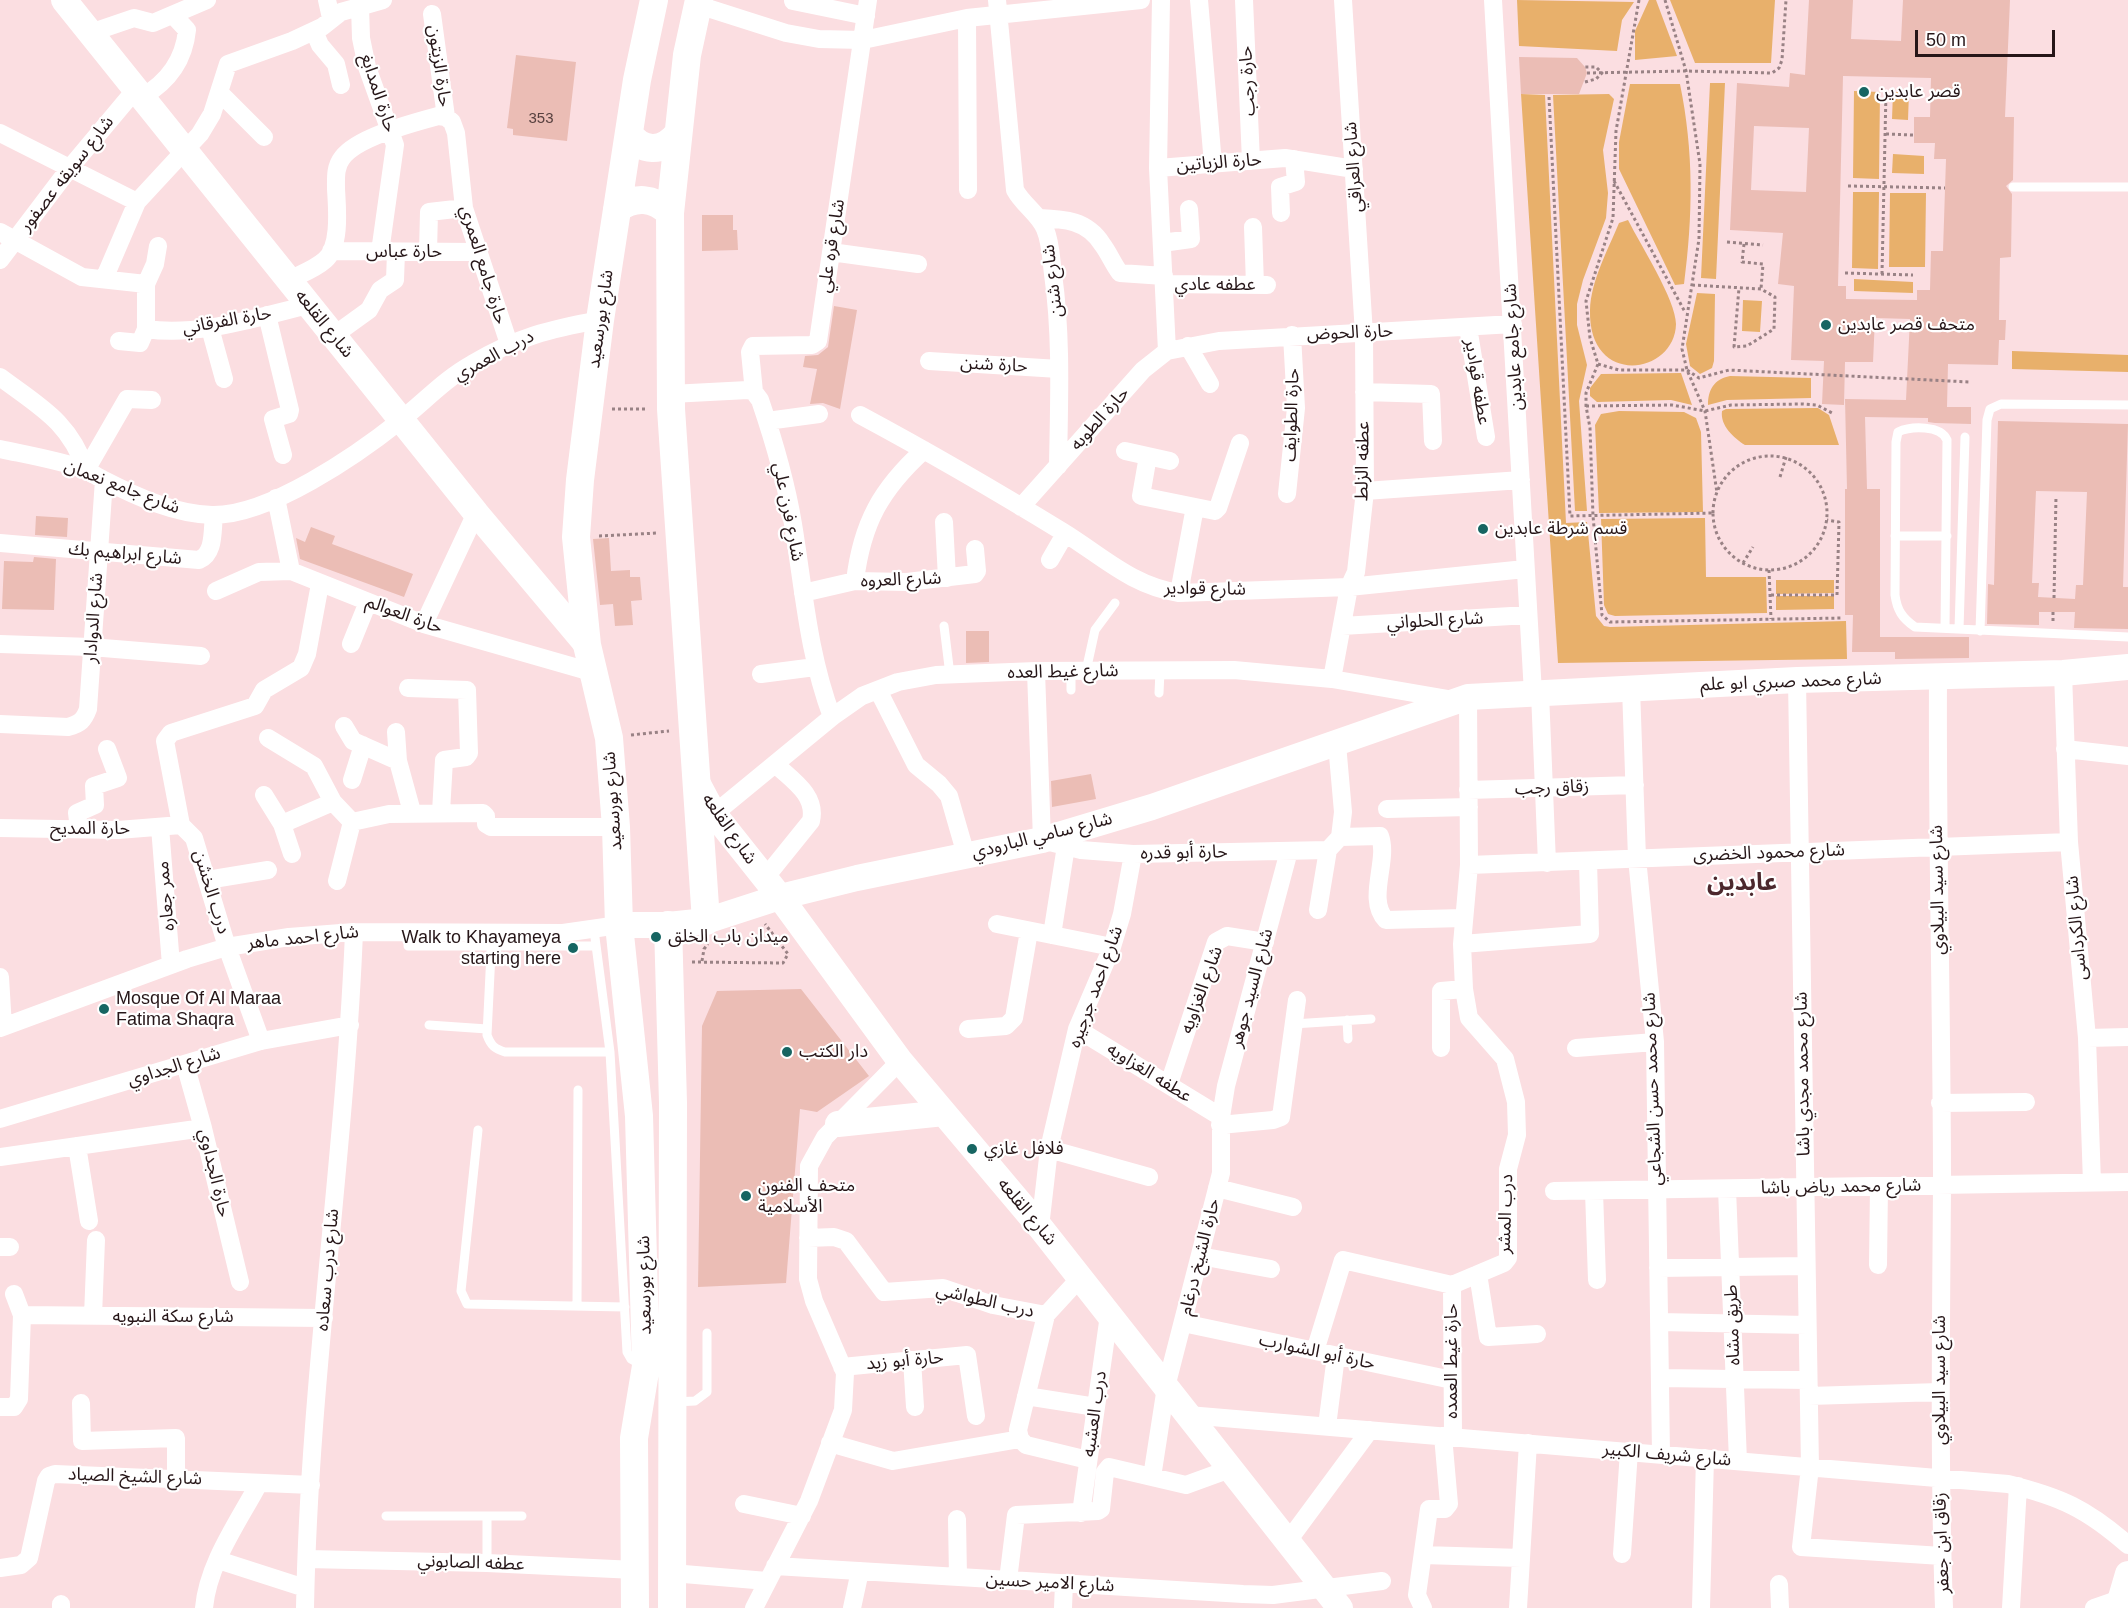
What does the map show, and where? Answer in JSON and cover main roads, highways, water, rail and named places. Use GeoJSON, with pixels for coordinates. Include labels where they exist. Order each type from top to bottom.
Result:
{"type":"FeatureCollection","features":[{"type":"Feature","properties":{"kind":"main road","name":"شارع القلعه"},"geometry":{"type":"LineString","coordinates":[[64,0],[476,513],[587,645]]}},
{"type":"Feature","properties":{"kind":"main road","name":"شارع بورسعيد"},"geometry":{"type":"LineString","coordinates":[[634,1608],[634,1438],[646,1366],[639,1116],[603,934],[616,827],[609,738],[587,645],[576,537],[600,320],[629,134],[654,0]]}},
{"type":"Feature","properties":{"kind":"main road"},"geometry":{"type":"LineString","coordinates":[[699,2],[687,55],[676,135],[670,213],[671,402],[709,931]]}},
{"type":"Feature","properties":{"kind":"main road"},"geometry":{"type":"LineString","coordinates":[[629,134],[634,141],[648,148],[664,146],[676,135]]}},
{"type":"Feature","properties":{"kind":"main road"},"geometry":{"type":"LineString","coordinates":[[617,209],[625,203],[644,199],[662,206],[670,213]]}},
{"type":"Feature","properties":{"kind":"main road","name":"شارع محمد صبري ابو علم"},"geometry":{"type":"LineString","coordinates":[[1461,698],[1797,680],[2063,673],[2128,667]]}},
{"type":"Feature","properties":{"kind":"main road","name":"شارع سامي البارودي"},"geometry":{"type":"LineString","coordinates":[[603,934],[668,925],[709,931],[773,888],[1042,840],[1152,807],[1337,744],[1461,698]]}},
{"type":"Feature","properties":{"kind":"main road","name":"شارع القلعه"},"geometry":{"type":"LineString","coordinates":[[698,784],[714,814],[773,888],[900,1061],[1040,1227],[1340,1608]]}},
{"type":"Feature","properties":{"kind":"main road","name":"شارع بورسعيد"},"geometry":{"type":"LineString","coordinates":[[668,925],[674,1103],[672,1608]]}},
{"type":"Feature","properties":{"kind":"main road"},"geometry":{"type":"LineString","coordinates":[[838,1124],[944,1113]]}},
{"type":"Feature","properties":{"kind":"main road"},"geometry":{"type":"LineString","coordinates":[[633,1487],[673,1488]]}},
{"type":"Feature","properties":{"kind":"main road"},"geometry":{"type":"LineString","coordinates":[[2122,1605],[2128,1574]]}},
{"type":"Feature","properties":{"kind":"place","name":"قصر عابدين"},"geometry":{"type":"Point","coordinates":[1864,92]}},
{"type":"Feature","properties":{"kind":"place","name":"متحف قصر عابدين"},"geometry":{"type":"Point","coordinates":[1826,325]}},
{"type":"Feature","properties":{"kind":"place","name":"قسم شرطة عابدين"},"geometry":{"type":"Point","coordinates":[1483,529]}},
{"type":"Feature","properties":{"kind":"place","name":"ميدان باب الخلق"},"geometry":{"type":"Point","coordinates":[656,937]}},
{"type":"Feature","properties":{"kind":"place","name":"Walk to Khayameya starting here"},"geometry":{"type":"Point","coordinates":[573,948]}},
{"type":"Feature","properties":{"kind":"place","name":"Mosque Of Al Maraa Fatima Shaqra"},"geometry":{"type":"Point","coordinates":[104,1009]}},
{"type":"Feature","properties":{"kind":"place","name":"دار الكتب"},"geometry":{"type":"Point","coordinates":[787,1052]}},
{"type":"Feature","properties":{"kind":"place","name":"فلافل غازي"},"geometry":{"type":"Point","coordinates":[972,1149]}},
{"type":"Feature","properties":{"kind":"place","name":"متحف الفنون الأسلامية"},"geometry":{"type":"Point","coordinates":[746,1196]}},
{"type":"Feature","properties":{"kind":"district","name":"عابدين"},"geometry":{"type":"Point","coordinates":[1742,883]}}]}
